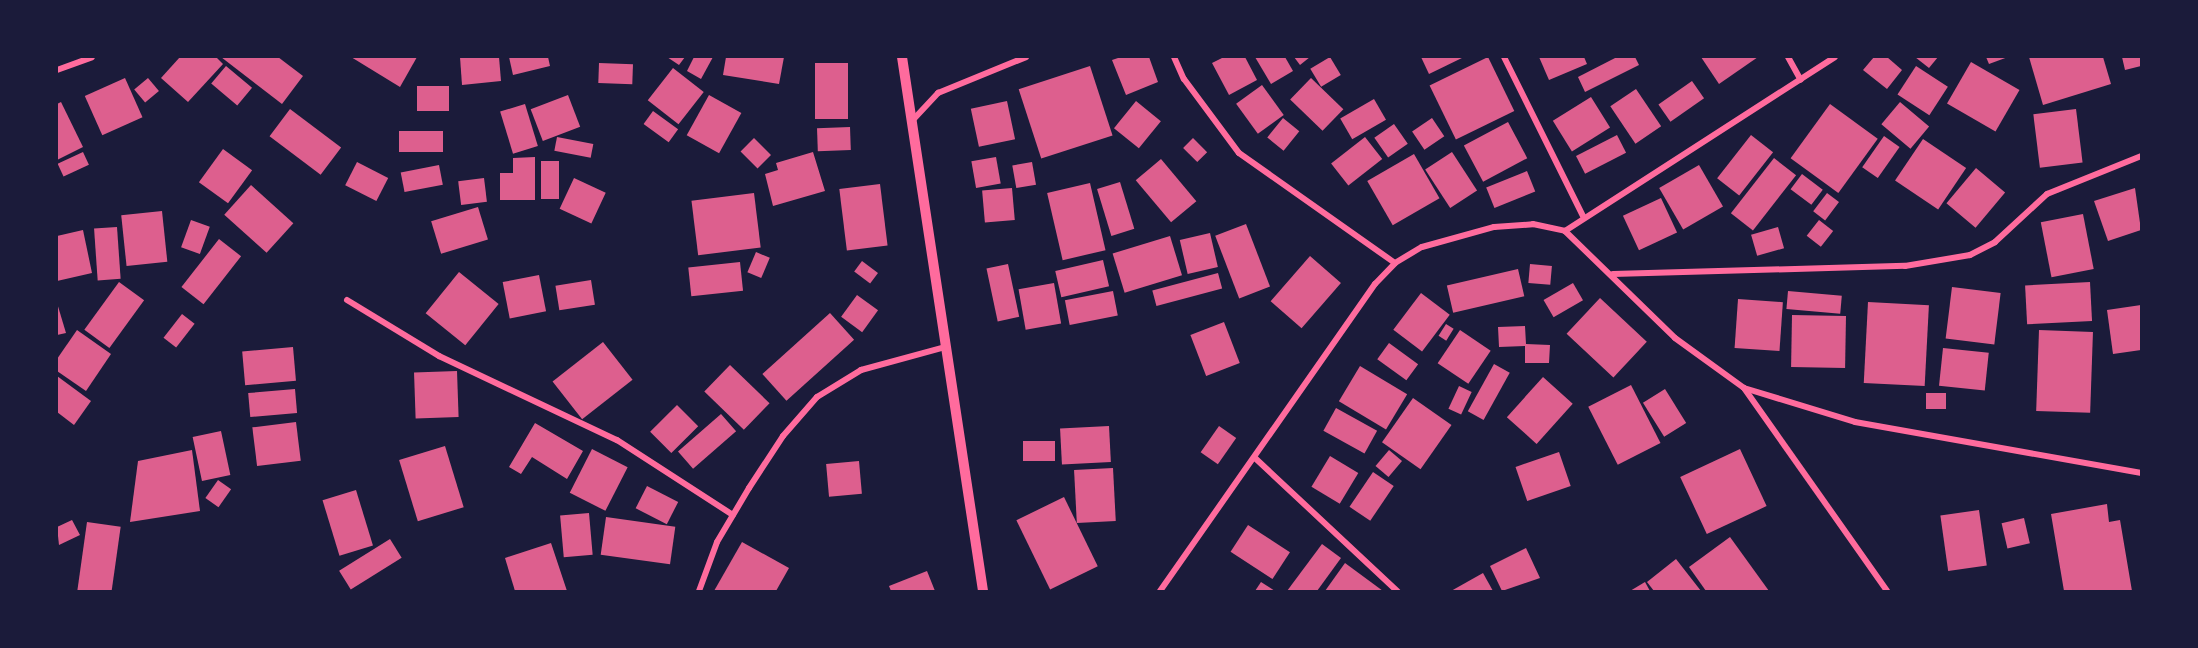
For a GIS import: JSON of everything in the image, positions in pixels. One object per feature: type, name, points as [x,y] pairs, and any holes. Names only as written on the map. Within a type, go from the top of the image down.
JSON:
[{"type":"street","points":[[57,70],[92,57]]},
{"type":"street","points":[[902,57],[942,348],[983,591]]},
{"type":"street","points":[[910,124],[938,93],[1026,57]]},
{"type":"street","points":[[1174,57],[1184,79],[1239,153],[1395,263]]},
{"type":"street","points":[[1504,57],[1583,216]]},
{"type":"street","points":[[1788,57],[1801,80]]},
{"type":"street","points":[[1565,231],[1583,216],[1835,57]]},
{"type":"street","points":[[1613,274],[1905,266],[1970,255],[1995,242],[2047,194],[2141,156]]},
{"type":"street","points":[[1160,591],[1395,263],[1422,247],[1494,227],[1533,224],[1565,231],[1613,274],[1675,338],[1744,388],[1855,422],[2141,473]]},
{"type":"street","points":[[347,300],[480,377],[617,440],[733,515]]},
{"type":"street","points":[[699,591],[733,515],[783,436],[817,398],[861,370],[942,348]]},
{"type":"street","points":[[1744,388],[1887,591]]},
{"type":"street","points":[[1255,458],[1397,591]]},
{"type":"building","points":[[180,57],[216,57],[223,64],[188,102],[161,78]]},
{"type":"building","points":[[221,57],[278,57],[303,76],[282,104]]},
{"type":"building","points":[[351,57],[417,57],[400,87]]},
{"type":"building","points":[[460,57],[499,57],[501,81],[462,85]]},
{"type":"building","points":[[509,57],[548,57],[550,66],[513,75]]},
{"type":"building","points":[[667,57],[685,57],[679,65]]},
{"type":"building","points":[[694,57],[713,57],[701,79],[687,71]]},
{"type":"building","points":[[726,57],[784,57],[779,84],[723,75]]},
{"type":"building","points":[[1121,57],[1149,57],[1158,82],[1126,95],[1112,60]]},
{"type":"building","points":[[1224,57],[1245,57],[1257,80],[1229,95],[1212,63]]},
{"type":"building","points":[[1255,57],[1285,57],[1293,71],[1271,84]]},
{"type":"building","points":[[1294,57],[1310,57],[1300,65]]},
{"type":"building","points":[[1330,57],[1341,75],[1321,87],[1310,69]]},
{"type":"building","points":[[1421,57],[1464,57],[1429,74]]},
{"type":"building","points":[[1488,57],[1514,111],[1456,139],[1430,85]]},
{"type":"building","points":[[1539,57],[1584,57],[1587,64],[1549,80]]},
{"type":"building","points":[[1617,57],[1635,57],[1639,65],[1585,92],[1578,77]]},
{"type":"building","points":[[1701,57],[1758,57],[1719,84]]},
{"type":"building","points":[[1874,57],[1887,57],[1902,70],[1887,89],[1863,70]]},
{"type":"building","points":[[1915,57],[1938,57],[1929,68]]},
{"type":"building","points":[[1986,57],[2008,57],[1989,64]]},
{"type":"building","points":[[2029,57],[2103,57],[2111,84],[2043,105]]},
{"type":"building","points":[[2122,57],[2141,57],[2141,66],[2125,70]]},
{"type":"building","points":[[1971,62],[2019,90],[1995,132],[1947,104]]},
{"type":"building","points":[[599,63],[633,64],[632,84],[598,83]]},
{"type":"building","points":[[815,63],[848,63],[848,119],[815,119]]},
{"type":"building","points":[[226,66],[252,88],[237,105],[211,84]]},
{"type":"building","points":[[1090,66],[1113,135],[1041,159],[1019,89]]},
{"type":"building","points":[[1916,66],[1948,87],[1929,115],[1897,95]]},
{"type":"building","points":[[673,68],[704,92],[678,124],[648,100]]},
{"type":"building","points":[[125,78],[142,117],[102,135],[85,96]]},
{"type":"building","points":[[148,78],[159,91],[145,103],[134,90]]},
{"type":"building","points":[[1311,78],[1343,109],[1323,131],[1290,100]]},
{"type":"building","points":[[1692,81],[1704,98],[1670,122],[1658,105]]},
{"type":"building","points":[[1262,85],[1284,115],[1258,134],[1236,104]]},
{"type":"building","points":[[417,86],[449,86],[449,111],[417,111]]},
{"type":"building","points":[[1636,89],[1661,126],[1635,144],[1610,106]]},
{"type":"building","points":[[568,95],[580,127],[543,141],[531,109]]},
{"type":"building","points":[[709,95],[741,113],[719,153],[687,135]]},
{"type":"building","points":[[1591,97],[1610,128],[1572,151],[1553,121]]},
{"type":"building","points":[[1374,99],[1386,120],[1352,139],[1340,118]]},
{"type":"building","points":[[1007,101],[1015,139],[979,147],[971,109]]},
{"type":"building","points":[[1136,101],[1161,121],[1139,148],[1114,128]]},
{"type":"building","points":[[61,102],[83,147],[57,160],[57,104]]},
{"type":"building","points":[[1900,102],[1929,126],[1910,149],[1881,124]]},
{"type":"building","points":[[525,104],[538,146],[513,154],[500,112]]},
{"type":"building","points":[[1830,104],[1878,139],[1838,193],[1791,158]]},
{"type":"building","points":[[290,109],[341,148],[321,175],[270,136]]},
{"type":"building","points":[[2076,109],[2083,163],[2040,168],[2033,114]]},
{"type":"building","points":[[653,111],[678,129],[669,142],[644,124]]},
{"type":"building","points":[[1283,118],[1299,131],[1284,151],[1267,137]]},
{"type":"building","points":[[1432,118],[1444,136],[1424,150],[1412,131]]},
{"type":"building","points":[[1508,122],[1527,158],[1483,182],[1464,145]]},
{"type":"building","points":[[1394,124],[1408,144],[1388,157],[1374,138]]},
{"type":"building","points":[[850,127],[851,150],[818,151],[817,128]]},
{"type":"building","points":[[399,131],[443,131],[443,152],[399,152]]},
{"type":"building","points":[[1617,135],[1626,153],[1585,174],[1576,156]]},
{"type":"building","points":[[1751,135],[1773,152],[1739,196],[1717,178]]},
{"type":"building","points":[[1884,136],[1900,147],[1878,178],[1862,167]]},
{"type":"building","points":[[557,137],[593,144],[591,158],[554,151]]},
{"type":"building","points":[[1365,137],[1382,159],[1348,186],[1331,163]]},
{"type":"building","points":[[754,138],[771,155],[758,168],[741,151]]},
{"type":"building","points":[[1193,138],[1207,152],[1197,162],[1183,148]]},
{"type":"building","points":[[1923,139],[1966,168],[1938,210],[1895,180]]},
{"type":"building","points":[[223,149],[252,170],[228,203],[199,182]]},
{"type":"building","points":[[83,152],[89,165],[64,177],[58,164]]},
{"type":"building","points":[[813,152],[825,191],[773,206],[765,174],[778,170],[776,163]]},
{"type":"building","points":[[1452,152],[1477,191],[1450,208],[1425,169]]},
{"type":"building","points":[[1414,154],[1440,198],[1393,225],[1367,181]]},
{"type":"building","points":[[535,157],[535,200],[500,200],[500,173],[513,173],[513,158]]},
{"type":"building","points":[[996,157],[1001,184],[976,188],[971,161]]},
{"type":"building","points":[[1774,158],[1796,175],[1753,230],[1731,213]]},
{"type":"building","points":[[1161,159],[1196,201],[1171,222],[1136,180]]},
{"type":"building","points":[[541,161],[559,161],[559,199],[541,199]]},
{"type":"building","points":[[357,162],[388,178],[376,201],[345,185]]},
{"type":"building","points":[[1032,162],[1036,185],[1016,188],[1012,165]]},
{"type":"building","points":[[439,165],[443,185],[405,192],[401,172]]},
{"type":"building","points":[[1699,165],[1723,207],[1683,230],[1659,188]]},
{"type":"building","points":[[1976,168],[2005,192],[1976,228],[1946,203]]},
{"type":"building","points":[[1527,171],[1535,191],[1494,208],[1486,187]]},
{"type":"building","points":[[1802,174],[1823,190],[1811,205],[1791,189]]},
{"type":"building","points":[[484,178],[487,202],[461,205],[458,181]]},
{"type":"building","points":[[574,178],[606,193],[591,224],[560,209]]},
{"type":"building","points":[[1120,182],[1134,229],[1111,236],[1097,189]]},
{"type":"building","points":[[1090,183],[1106,250],[1063,260],[1047,193]]},
{"type":"building","points":[[880,184],[888,246],[847,251],[839,189]]},
{"type":"building","points":[[251,185],[293,223],[267,253],[224,215]]},
{"type":"building","points":[[1012,188],[1015,220],[985,222],[982,191]]},
{"type":"building","points":[[2135,188],[2141,230],[2108,241],[2094,201]]},
{"type":"building","points":[[754,193],[761,248],[698,255],[691,201]]},
{"type":"building","points":[[1827,193],[1839,202],[1825,220],[1813,211]]},
{"type":"building","points":[[1661,198],[1677,232],[1639,250],[1623,216]]},
{"type":"building","points":[[478,207],[488,240],[441,254],[431,221]]},
{"type":"building","points":[[162,211],[167,262],[127,266],[121,215]]},
{"type":"building","points":[[2083,214],[2094,269],[2051,277],[2041,222]]},
{"type":"building","points":[[191,220],[210,227],[200,254],[181,247]]},
{"type":"building","points":[[1819,220],[1833,231],[1821,247],[1807,236]]},
{"type":"building","points":[[1246,224],[1270,287],[1239,298],[1215,236]]},
{"type":"building","points":[[117,227],[121,279],[98,280],[94,229]]},
{"type":"building","points":[[1778,227],[1784,248],[1757,256],[1751,235]]},
{"type":"building","points":[[83,230],[92,273],[57,281],[57,236]]},
{"type":"building","points":[[1210,233],[1218,267],[1188,274],[1180,240]]},
{"type":"building","points":[[1170,236],[1182,275],[1125,293],[1113,254]]},
{"type":"building","points":[[219,239],[241,256],[204,304],[181,287]]},
{"type":"building","points":[[756,252],[770,258],[761,278],[747,272]]},
{"type":"building","points":[[1310,256],[1341,283],[1302,328],[1271,301]]},
{"type":"building","points":[[1103,260],[1109,286],[1061,297],[1055,271]]},
{"type":"building","points":[[862,261],[878,273],[870,283],[854,271]]},
{"type":"building","points":[[740,262],[743,291],[691,296],[688,267]]},
{"type":"building","points":[[1008,264],[1019,317],[998,321],[986,269]]},
{"type":"building","points":[[1530,264],[1552,266],[1550,285],[1528,283]]},
{"type":"building","points":[[1518,269],[1524,296],[1453,313],[1447,285]]},
{"type":"building","points":[[459,272],[499,304],[465,345],[426,313]]},
{"type":"building","points":[[1218,273],[1222,288],[1156,306],[1152,291]]},
{"type":"building","points":[[539,275],[546,311],[510,318],[503,282]]},
{"type":"building","points":[[591,280],[595,305],[559,310],[555,286]]},
{"type":"building","points":[[119,282],[144,300],[109,348],[84,330]]},
{"type":"building","points":[[2090,282],[2092,321],[2027,324],[2025,285]]},
{"type":"building","points":[[1054,283],[1061,323],[1026,330],[1019,289]]},
{"type":"building","points":[[1573,283],[1583,300],[1554,317],[1544,300]]},
{"type":"building","points":[[1952,287],[2001,293],[1994,345],[1946,339]]},
{"type":"building","points":[[1113,291],[1118,316],[1070,325],[1065,300]]},
{"type":"building","points":[[1788,291],[1842,296],[1840,314],[1786,309]]},
{"type":"building","points":[[1421,293],[1450,315],[1422,351],[1393,330]]},
{"type":"building","points":[[857,295],[878,310],[862,332],[841,317]]},
{"type":"building","points":[[1600,298],[1647,342],[1613,377],[1567,334]]},
{"type":"building","points":[[1738,299],[1783,302],[1779,351],[1735,348]]},
{"type":"building","points":[[1868,302],[1929,305],[1925,386],[1864,383]]},
{"type":"building","points":[[57,303],[66,333],[57,335]]},
{"type":"building","points":[[2141,305],[2141,350],[2113,354],[2107,310]]},
{"type":"building","points":[[830,313],[854,340],[786,401],[762,374]]},
{"type":"building","points":[[182,314],[195,324],[176,347],[164,338]]},
{"type":"building","points":[[1792,315],[1846,316],[1845,368],[1791,367]]},
{"type":"building","points":[[1224,322],[1240,363],[1206,376],[1190,335]]},
{"type":"building","points":[[1446,324],[1454,329],[1446,341],[1439,336]]},
{"type":"building","points":[[1525,326],[1526,344],[1550,345],[1549,363],[1525,363],[1525,346],[1499,347],[1498,327]]},
{"type":"building","points":[[77,330],[111,354],[86,391],[57,371],[57,359]]},
{"type":"building","points":[[1460,330],[1491,351],[1468,384],[1438,363]]},
{"type":"building","points":[[2039,330],[2093,332],[2090,413],[2036,411]]},
{"type":"building","points":[[603,342],[633,380],[582,419],[553,381]]},
{"type":"building","points":[[1389,343],[1418,364],[1406,380],[1377,359]]},
{"type":"building","points":[[293,347],[296,381],[245,385],[242,351]]},
{"type":"building","points":[[1943,348],[1989,353],[1985,391],[1939,386]]},
{"type":"building","points":[[1494,364],[1510,373],[1484,420],[1468,411]]},
{"type":"building","points":[[730,365],[770,403],[744,430],[704,392]]},
{"type":"building","points":[[1360,366],[1407,394],[1386,429],[1339,401]]},
{"type":"building","points":[[457,371],[459,417],[416,418],[414,373]]},
{"type":"building","points":[[57,376],[91,401],[74,425],[57,412]]},
{"type":"building","points":[[1543,377],[1573,404],[1537,444],[1507,417]]},
{"type":"building","points":[[1631,385],[1661,443],[1618,465],[1588,407]]},
{"type":"building","points":[[1459,386],[1472,392],[1461,415],[1448,409]]},
{"type":"building","points":[[295,389],[297,413],[250,417],[248,393]]},
{"type":"building","points":[[1665,389],[1686,423],[1664,437],[1643,403]]},
{"type":"building","points":[[1926,393],[1946,393],[1946,409],[1926,409]]},
{"type":"building","points":[[1413,398],[1452,425],[1421,469],[1382,442]]},
{"type":"building","points":[[677,405],[698,426],[671,453],[650,432]]},
{"type":"building","points":[[1336,408],[1377,431],[1365,454],[1323,431]]},
{"type":"building","points":[[721,414],[736,431],[693,469],[678,451]]},
{"type":"building","points":[[296,422],[301,461],[257,466],[252,427]]},
{"type":"building","points":[[535,423],[583,451],[567,479],[532,457],[521,474],[509,467]]},
{"type":"building","points":[[1109,426],[1111,462],[1062,465],[1060,429]]},
{"type":"building","points":[[1219,426],[1236,438],[1218,464],[1201,452]]},
{"type":"building","points":[[221,431],[230,475],[202,481],[193,437]]},
{"type":"building","points":[[1023,441],[1055,441],[1055,461],[1023,461]]},
{"type":"building","points":[[445,446],[464,507],[418,521],[399,460]]},
{"type":"building","points":[[592,449],[628,467],[605,511],[570,493]]},
{"type":"building","points":[[1740,449],[1767,506],[1707,534],[1680,477]]},
{"type":"building","points":[[192,450],[200,511],[130,522],[138,461]]},
{"type":"building","points":[[1389,450],[1402,461],[1389,477],[1376,466]]},
{"type":"building","points":[[1559,452],[1571,486],[1527,501],[1516,467]]},
{"type":"building","points":[[1330,456],[1358,473],[1340,504],[1311,487]]},
{"type":"building","points":[[859,461],[862,494],[829,497],[826,464]]},
{"type":"building","points":[[1113,468],[1116,521],[1077,523],[1074,470]]},
{"type":"building","points":[[1373,472],[1394,486],[1370,521],[1350,507]]},
{"type":"building","points":[[218,480],[231,489],[218,507],[205,498]]},
{"type":"building","points":[[647,486],[678,502],[667,524],[636,508]]},
{"type":"building","points":[[356,490],[373,545],[339,556],[323,500]]},
{"type":"building","points":[[1064,497],[1098,566],[1050,589],[1016,520]]},
{"type":"building","points":[[2107,504],[2109,522],[2120,520],[2132,591],[2064,591],[2051,514]]},
{"type":"building","points":[[1979,510],[1987,565],[1948,571],[1940,515]]},
{"type":"building","points":[[589,513],[593,555],[564,557],[560,516]]},
{"type":"building","points":[[606,517],[675,527],[670,564],[601,555]]},
{"type":"building","points":[[2024,518],[2030,543],[2007,549],[2002,523]]},
{"type":"building","points":[[72,520],[80,535],[59,545],[57,527]]},
{"type":"building","points":[[87,522],[121,527],[112,591],[77,591]]},
{"type":"building","points":[[1248,525],[1290,552],[1273,579],[1231,552]]},
{"type":"building","points":[[1730,537],[1769,591],[1706,591],[1689,567]]},
{"type":"building","points":[[390,539],[402,558],[351,589],[339,571]]},
{"type":"building","points":[[742,542],[789,568],[776,591],[714,591]]},
{"type":"building","points":[[551,543],[567,591],[515,591],[505,558]]},
{"type":"building","points":[[1322,544],[1341,558],[1317,591],[1287,591]]},
{"type":"building","points":[[1526,548],[1540,578],[1502,591],[1490,566]]},
{"type":"building","points":[[1676,559],[1701,591],[1654,591],[1647,582]]},
{"type":"building","points":[[1345,563],[1383,591],[1325,591]]},
{"type":"building","points":[[927,571],[935,591],[891,591],[889,586]]},
{"type":"building","points":[[1483,573],[1493,591],[1451,591]]},
{"type":"building","points":[[1261,582],[1275,591],[1255,591]]},
{"type":"building","points":[[1645,582],[1650,591],[1630,591]]}]
